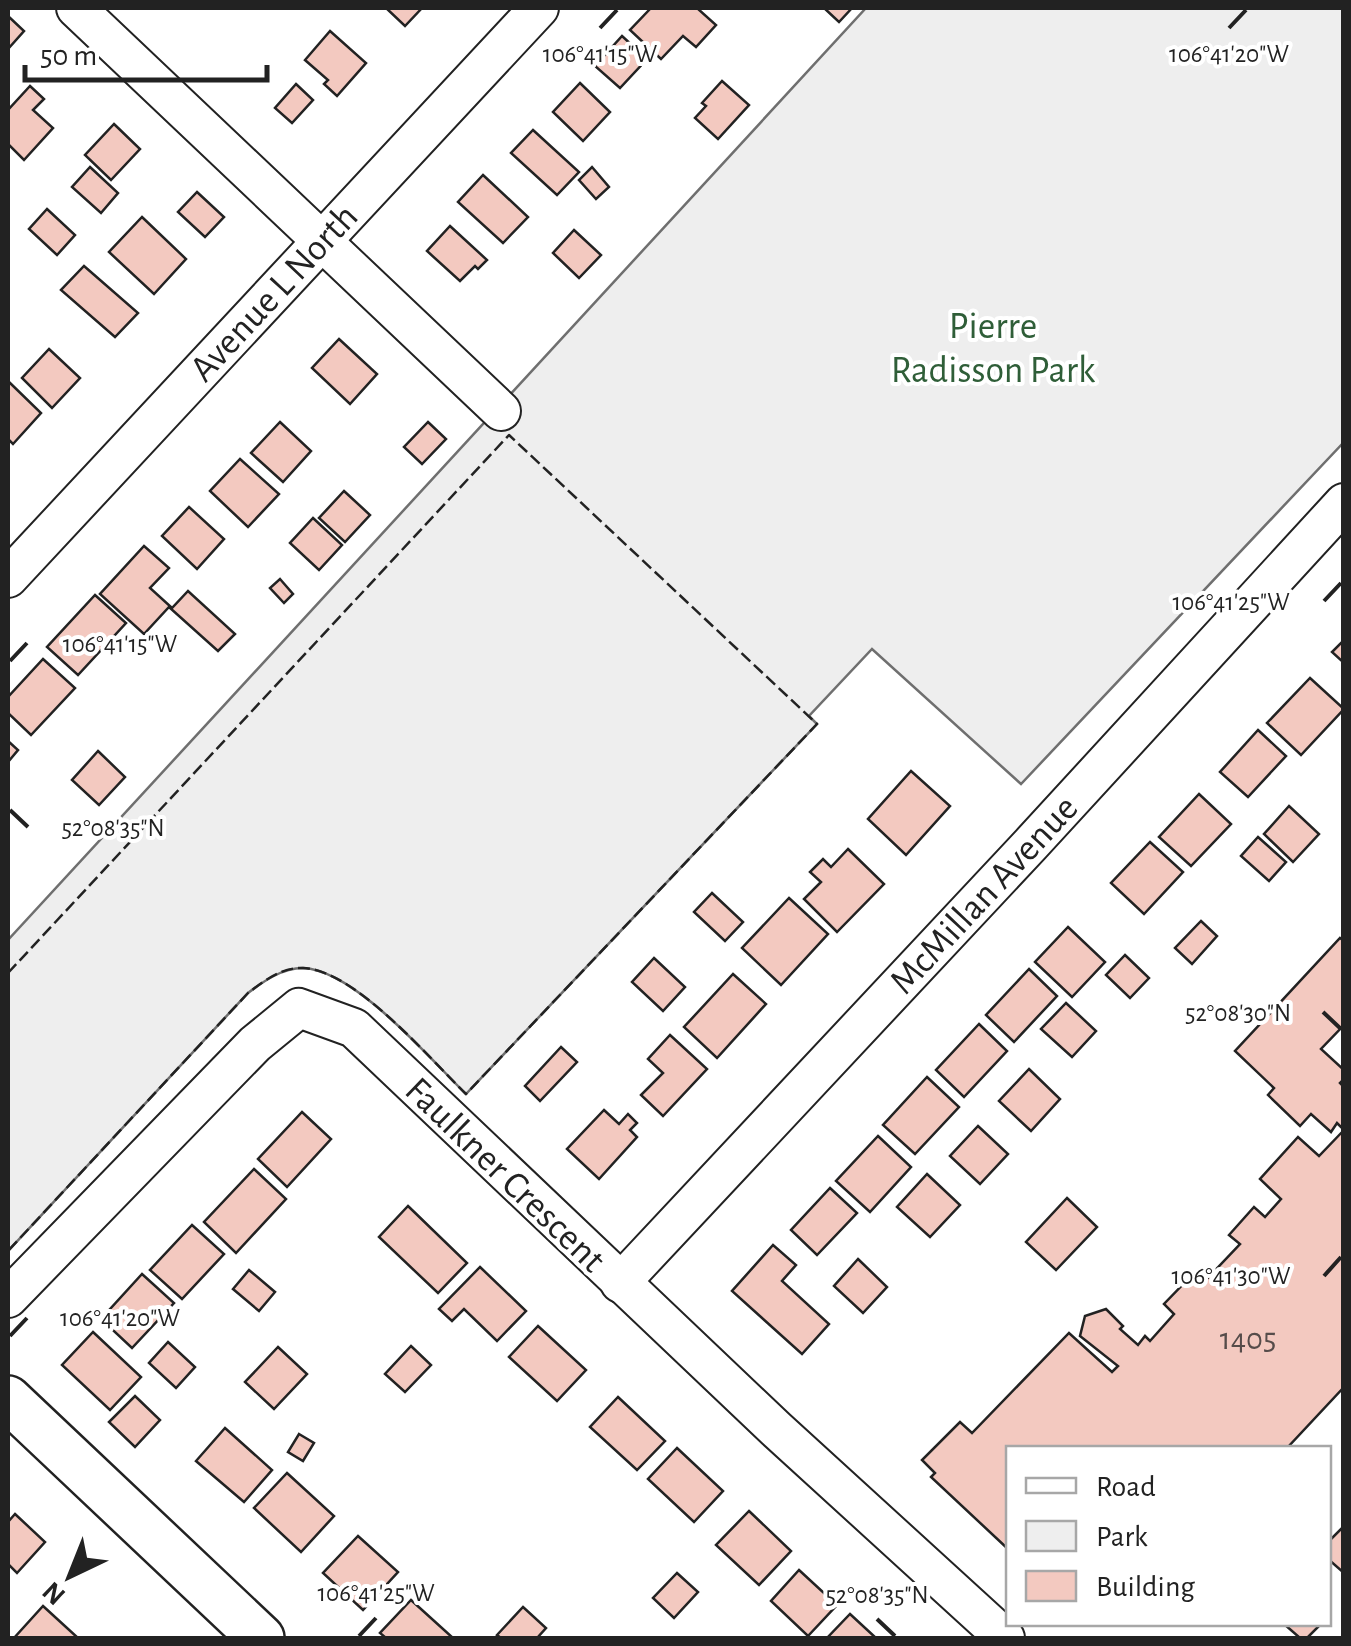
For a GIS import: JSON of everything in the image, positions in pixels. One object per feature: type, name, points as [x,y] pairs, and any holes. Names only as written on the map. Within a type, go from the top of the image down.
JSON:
[{"type":"main road","points":[[8,1399],[261,1638]]},
{"type":"street","points":[[76,8],[501,410]]},
{"type":"street","name":"Avenue L North","points":[[8,578],[539,8]]},
{"type":"street","name":"McMillan Avenue","points":[[620,1282],[1344,503]]},
{"type":"street","name":"Faulkner Crescent","points":[[8,1298],[255,1044],[299,1008],[354,1028],[620,1282],[1005,1638]]},
{"type":"green space","name":"Pierre Radisson Park","points":[[866,8],[1343,8],[1343,443],[1021,784],[872,649],[809,716],[817,724],[466,1094],[368,999],[323,973],[303,968],[288,970],[248,993],[8,1251],[8,940]]},
{"type":"building","points":[[386,8],[422,8],[405,26]]},
{"type":"building","points":[[651,8],[697,8],[716,25],[696,47],[683,36],[661,59],[630,30]]},
{"type":"building","points":[[824,8],[852,8],[839,22]]},
{"type":"building","points":[[8,16],[24,31],[8,49]]},
{"type":"building","points":[[330,31],[366,63],[337,96],[324,84],[328,80],[305,60]]},
{"type":"building","points":[[622,36],[647,59],[620,88],[595,66]]},
{"type":"building","points":[[722,81],[749,105],[718,139],[695,118],[706,106],[702,103]]},
{"type":"building","points":[[580,83],[610,112],[583,141],[553,112]]},
{"type":"building","points":[[296,84],[313,100],[292,123],[275,108]]},
{"type":"building","points":[[30,86],[44,99],[33,110],[53,128],[24,160],[8,144],[8,110]]},
{"type":"building","points":[[114,124],[140,149],[111,180],[85,155]]},
{"type":"building","points":[[533,130],[579,172],[557,195],[511,153]]},
{"type":"building","points":[[90,167],[118,193],[101,213],[72,187]]},
{"type":"building","points":[[592,167],[609,187],[596,199],[579,180]]},
{"type":"building","points":[[483,175],[528,217],[503,243],[458,202]]},
{"type":"building","points":[[197,192],[224,217],[205,237],[178,212]]},
{"type":"building","points":[[47,209],[75,235],[57,255],[29,229]]},
{"type":"building","points":[[142,217],[186,259],[154,294],[109,252]]},
{"type":"building","points":[[450,226],[487,260],[460,281],[427,251]]},
{"type":"building","points":[[574,230],[601,255],[579,278],[553,253]]},
{"type":"building","points":[[84,266],[138,313],[115,337],[61,290]]},
{"type":"building","points":[[339,339],[377,374],[350,404],[312,368]]},
{"type":"building","points":[[49,349],[80,378],[52,408],[22,378]]},
{"type":"building","points":[[8,381],[41,413],[13,444],[8,439]]},
{"type":"building","points":[[280,422],[311,451],[283,482],[251,453]]},
{"type":"building","points":[[428,422],[446,439],[422,464],[404,447]]},
{"type":"building","points":[[240,459],[279,494],[248,527],[210,491]]},
{"type":"building","points":[[344,491],[370,515],[345,542],[319,518]]},
{"type":"building","points":[[189,507],[224,539],[197,569],[162,536]]},
{"type":"building","points":[[313,518],[342,545],[319,570],[290,543]]},
{"type":"building","points":[[144,546],[169,568],[150,588],[172,608],[188,591],[235,634],[218,651],[169,607],[144,634],[100,594]]},
{"type":"building","points":[[280,579],[293,594],[284,603],[270,588]]},
{"type":"building","points":[[95,595],[126,623],[78,675],[47,647]]},
{"type":"building","points":[[1344,640],[1344,663],[1332,652]]},
{"type":"building","points":[[43,659],[75,688],[31,735],[8,713],[8,697]]},
{"type":"building","points":[[1310,678],[1344,709],[1301,755],[1267,723]]},
{"type":"building","points":[[1258,730],[1286,756],[1248,797],[1220,772]]},
{"type":"building","points":[[8,741],[18,750],[8,762]]},
{"type":"building","points":[[98,751],[125,777],[99,805],[72,780]]},
{"type":"building","points":[[911,771],[950,806],[906,855],[868,819]]},
{"type":"building","points":[[1199,794],[1231,824],[1191,866],[1159,837]]},
{"type":"building","points":[[1289,806],[1319,834],[1293,862],[1264,834]]},
{"type":"building","points":[[1258,837],[1286,862],[1269,881],[1241,856]]},
{"type":"building","points":[[1150,842],[1183,872],[1144,914],[1111,883]]},
{"type":"building","points":[[848,849],[884,884],[837,932],[804,899],[821,882],[810,872],[823,859],[831,867]]},
{"type":"building","points":[[712,893],[743,922],[725,941],[694,912]]},
{"type":"building","points":[[789,898],[828,934],[781,985],[742,948]]},
{"type":"building","points":[[1201,921],[1217,936],[1192,964],[1175,948]]},
{"type":"building","points":[[1068,927],[1105,962],[1072,997],[1035,962]]},
{"type":"building","points":[[1340,938],[1344,941],[1344,1025],[1321,1049],[1344,1070],[1340,1083],[1344,1087],[1344,1130],[1337,1123],[1331,1132],[1311,1114],[1300,1126],[1268,1095],[1274,1088],[1235,1051]]},
{"type":"building","points":[[1125,955],[1149,978],[1130,998],[1106,975]]},
{"type":"building","points":[[654,958],[685,987],[663,1011],[632,982]]},
{"type":"building","points":[[1029,969],[1057,996],[1014,1042],[986,1015]]},
{"type":"building","points":[[733,974],[766,1004],[717,1058],[684,1027]]},
{"type":"building","points":[[1066,1003],[1096,1031],[1072,1057],[1041,1029]]},
{"type":"building","points":[[979,1024],[1007,1051],[964,1097],[936,1070]]},
{"type":"building","points":[[670,1035],[707,1069],[663,1116],[641,1095],[663,1073],[648,1059]]},
{"type":"building","points":[[561,1047],[577,1062],[540,1101],[525,1086]]},
{"type":"building","points":[[1029,1069],[1060,1099],[1031,1131],[999,1101]]},
{"type":"building","points":[[927,1077],[959,1107],[915,1154],[883,1125]]},
{"type":"building","points":[[604,1110],[619,1124],[628,1114],[637,1123],[630,1130],[637,1137],[599,1179],[567,1149]]},
{"type":"building","points":[[302,1112],[331,1139],[287,1187],[258,1159]]},
{"type":"building","points":[[978,1126],[1008,1154],[980,1184],[950,1156]]},
{"type":"building","points":[[1344,1130],[1344,1387],[1289,1446],[1006,1446],[1006,1547],[931,1477],[935,1473],[922,1460],[960,1422],[972,1433],[1069,1333],[1112,1372],[1118,1366],[1080,1336],[1085,1316],[1106,1309],[1138,1345],[1145,1336],[1150,1341],[1174,1314],[1164,1304],[1195,1272],[1205,1281],[1240,1244],[1229,1235],[1254,1207],[1265,1217],[1281,1199],[1260,1179],[1298,1137],[1319,1156]]},
{"type":"building","points":[[878,1136],[911,1167],[870,1212],[836,1181]]},
{"type":"building","points":[[254,1169],[286,1199],[236,1253],[204,1222]]},
{"type":"building","points":[[927,1174],[960,1205],[930,1237],[897,1207]]},
{"type":"building","points":[[830,1188],[857,1213],[817,1255],[791,1230]]},
{"type":"building","points":[[1067,1198],[1097,1227],[1056,1270],[1026,1242]]},
{"type":"building","points":[[408,1206],[467,1263],[438,1293],[379,1237]]},
{"type":"building","points":[[192,1225],[224,1254],[182,1299],[150,1270]]},
{"type":"building","points":[[773,1245],[796,1265],[782,1281],[829,1324],[802,1354],[732,1291]]},
{"type":"building","points":[[858,1259],[887,1287],[863,1313],[834,1286]]},
{"type":"building","points":[[480,1267],[526,1311],[497,1341],[464,1309],[452,1321],[439,1309]]},
{"type":"building","points":[[249,1270],[275,1292],[259,1311],[233,1289]]},
{"type":"building","points":[[142,1274],[174,1303],[132,1348],[101,1319]]},
{"type":"building","points":[[538,1326],[586,1370],[557,1401],[509,1357]]},
{"type":"building","points":[[93,1332],[141,1377],[110,1410],[62,1365]]},
{"type":"building","points":[[168,1342],[195,1367],[176,1388],[149,1363]]},
{"type":"building","points":[[411,1346],[431,1365],[405,1392],[385,1374]]},
{"type":"building","points":[[278,1347],[307,1374],[274,1409],[245,1382]]},
{"type":"building","points":[[135,1396],[160,1420],[135,1447],[109,1422]]},
{"type":"building","points":[[618,1397],[665,1441],[637,1470],[590,1427]]},
{"type":"building","points":[[225,1428],[272,1470],[244,1502],[196,1461]]},
{"type":"building","points":[[299,1434],[314,1443],[303,1461],[288,1452]]},
{"type":"building","points":[[677,1448],[723,1491],[694,1522],[648,1479]]},
{"type":"building","points":[[287,1473],[334,1516],[301,1552],[254,1508]]},
{"type":"building","points":[[749,1511],[791,1551],[759,1585],[716,1545]]},
{"type":"building","points":[[15,1514],[45,1542],[17,1573],[8,1564],[8,1522]]},
{"type":"building","points":[[1344,1526],[1344,1573],[1331,1562],[1331,1539]]},
{"type":"building","points":[[358,1536],[398,1572],[363,1610],[323,1573]]},
{"type":"building","points":[[799,1570],[837,1605],[808,1636],[771,1601]]},
{"type":"building","points":[[677,1573],[698,1592],[674,1618],[653,1598]]},
{"type":"building","points":[[411,1600],[453,1638],[386,1638],[380,1633]]},
{"type":"building","points":[[43,1606],[78,1638],[14,1638]]},
{"type":"building","points":[[523,1607],[546,1628],[537,1638],[497,1635]]},
{"type":"building","points":[[850,1614],[876,1638],[827,1638]]},
{"type":"building","points":[[1286,1626],[1319,1626],[1307,1638],[1300,1638]]},
{"type":"fence","points":[[8,973],[509,435],[817,724],[466,1094],[368,999],[323,973],[303,968],[288,970],[248,993],[8,1251]]}]
